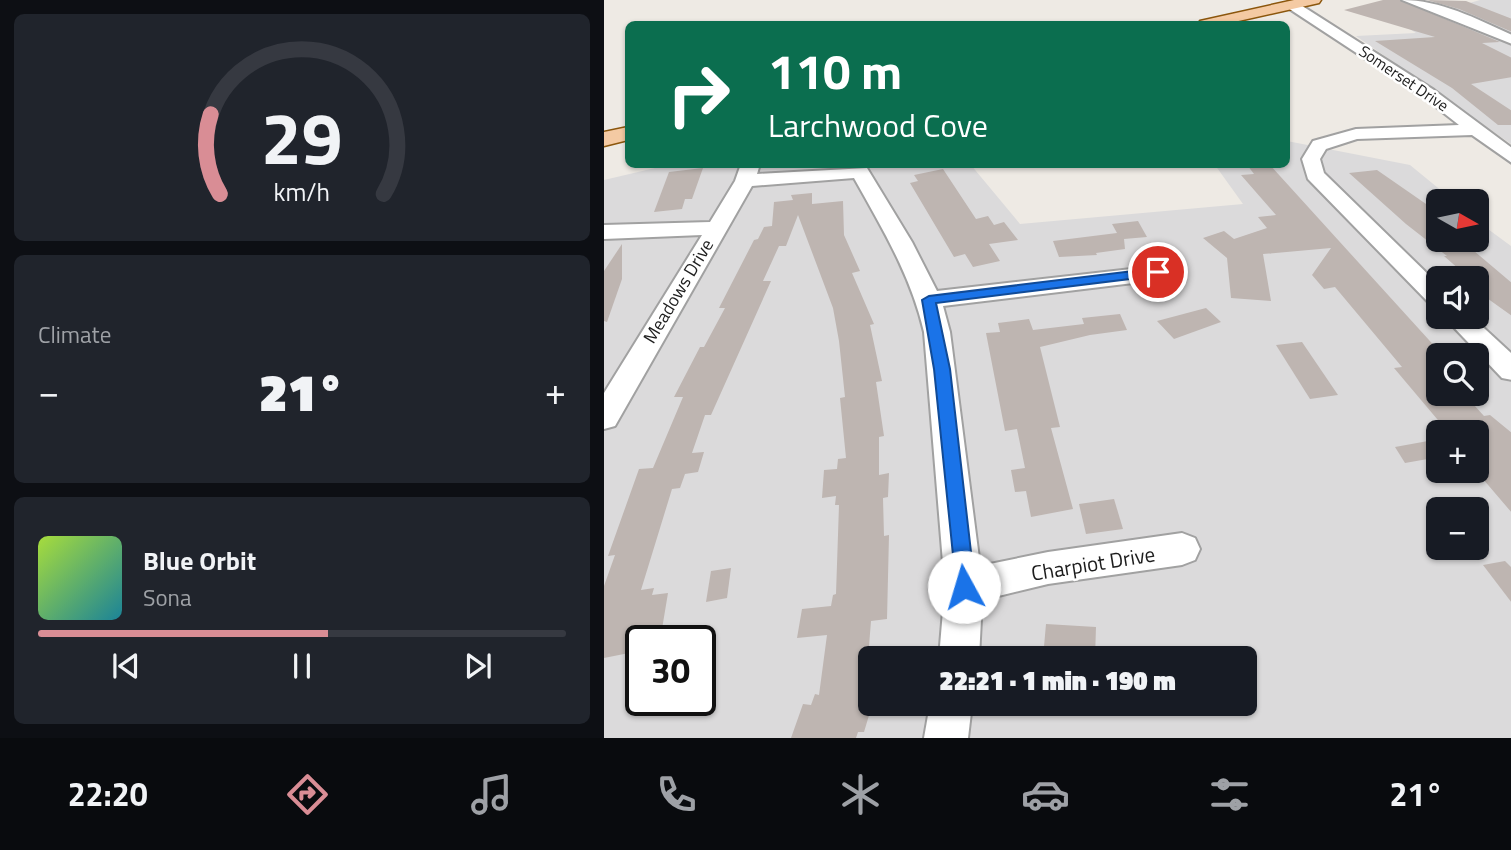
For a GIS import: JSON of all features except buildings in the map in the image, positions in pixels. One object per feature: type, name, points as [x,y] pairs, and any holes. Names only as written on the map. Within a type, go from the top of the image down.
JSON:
[{"type":"main road","points":[[1220,21],[1314,0]]},
{"type":"main road","points":[[604,139],[625,135]]},
{"type":"street","points":[[1408,0],[1456,15],[1511,40]]},
{"type":"street","name":"Somerset Drive","points":[[1292,5],[1428,93],[1511,158]]},
{"type":"street","points":[[1426,286],[1315,175],[1311,159],[1319,145],[1348,135],[1476,130]]},
{"type":"street","points":[[748,173],[860,172],[901,242],[929,300],[942,369],[964,587],[960,646]]},
{"type":"street","name":"Meadows Drive","points":[[604,418],[748,173]]},
{"type":"street","points":[[604,232],[716,228]]},
{"type":"street","points":[[929,300],[1158,272]]},
{"type":"street","points":[[1469,329],[1511,371]]},
{"type":"street","name":"Charpiot Drive","points":[[964,587],[1048,568],[1182,549]]},
{"type":"street","points":[[946,738],[949,716]]},
{"type":"shaded area","points":[[1480,0],[1511,0],[1511,144],[1356,36],[1416,33],[1400,23]]},
{"type":"shaded area","points":[[1290,142],[1410,165],[1439,189],[1426,189],[1426,252],[1490,252],[1490,231],[1511,246],[1511,738],[604,738],[604,180],[655,168],[973,168],[1020,224],[1243,204],[1217,168],[1290,168]]},
{"type":"route","points":[[964,587],[942,369],[929,300],[1158,272]]}]
